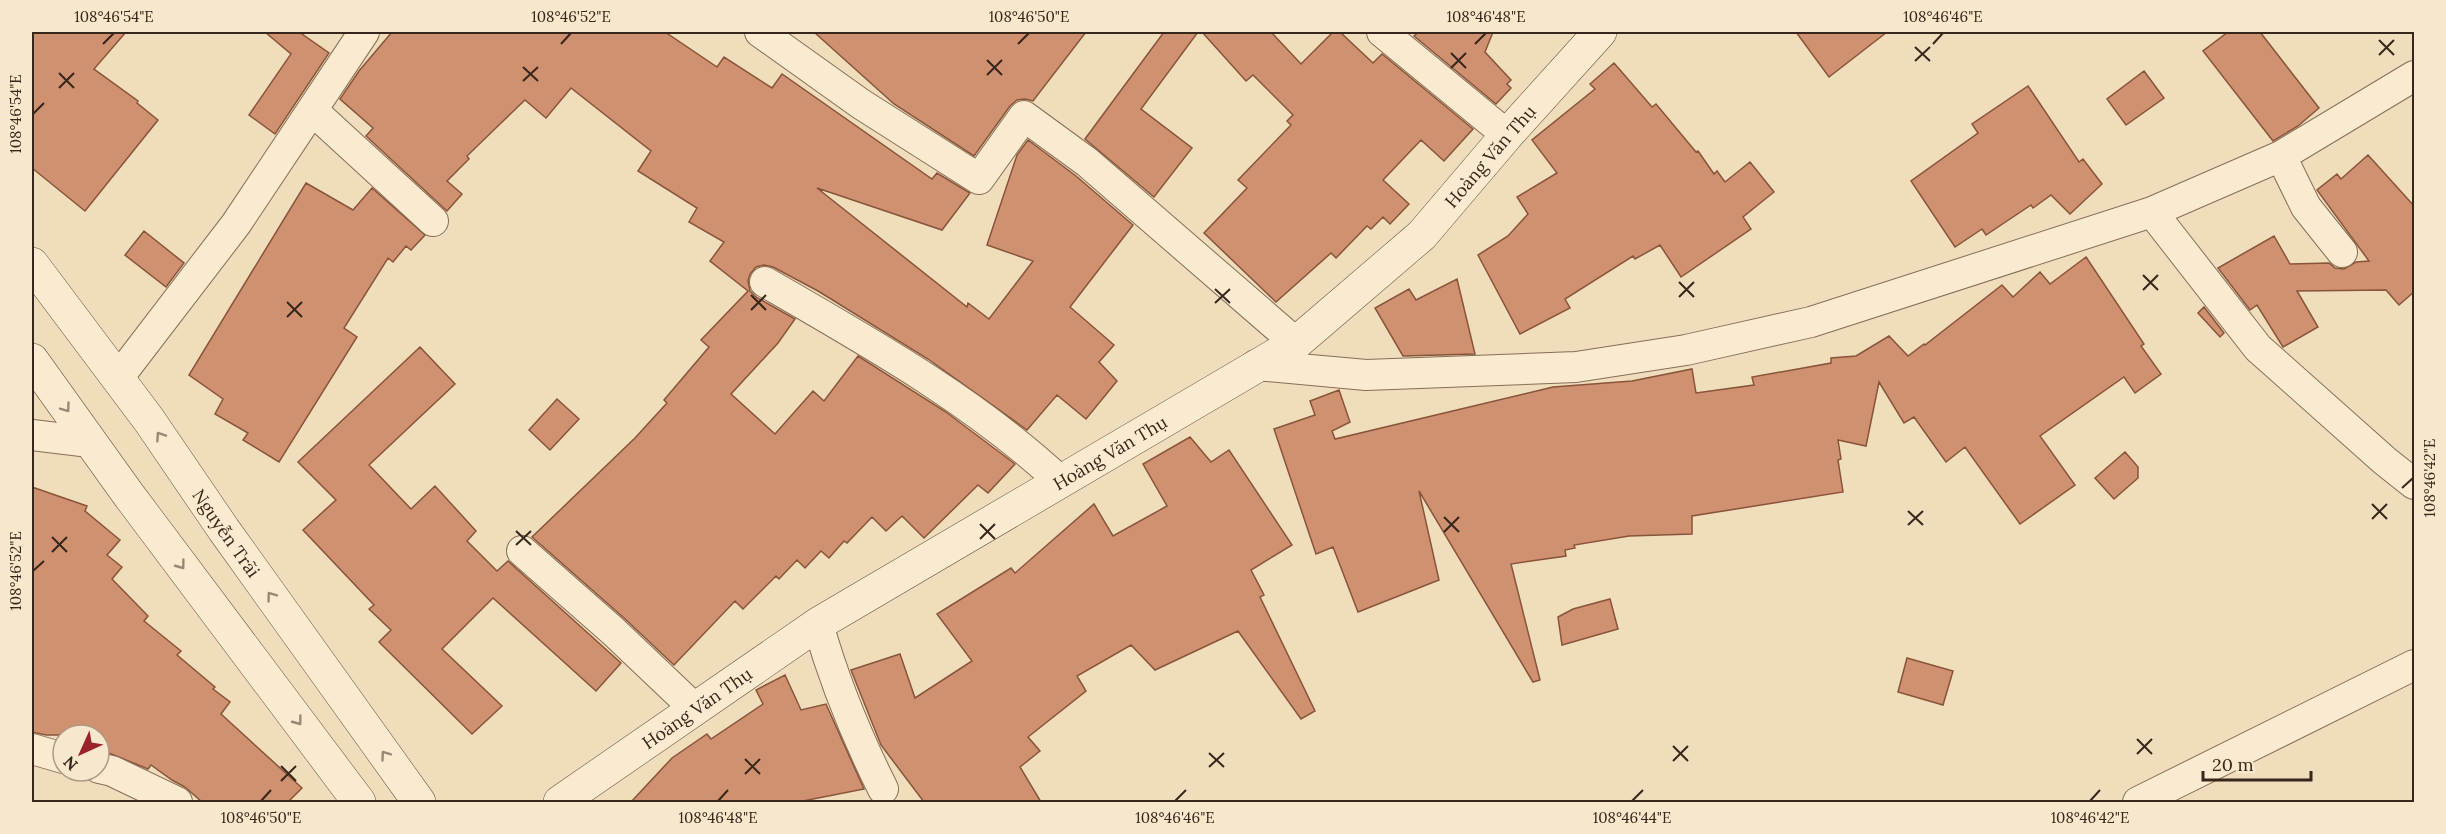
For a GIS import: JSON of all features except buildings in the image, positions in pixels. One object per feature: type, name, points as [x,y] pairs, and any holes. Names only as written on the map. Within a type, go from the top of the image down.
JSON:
[{"type":"main road","name":"Hoàng Văn Thụ","points":[[560,802],[818,624],[1296,343],[1422,235],[1507,135],[1600,32]]},
{"type":"main road","name":"Nguyễn Trãi","points":[[32,264],[118,378],[419,802]]},
{"type":"main road","points":[[32,360],[90,442],[359,802]]},
{"type":"street","points":[[760,32],[861,104],[979,179],[1024,116],[1087,162],[1296,343]]},
{"type":"street","points":[[1382,32],[1507,135]]},
{"type":"street","points":[[118,378],[236,224],[312,110],[354,35]]},
{"type":"street","points":[[1256,365],[1366,375],[1576,367],[1686,350],[1811,322],[2152,212],[2282,156],[2415,76]]},
{"type":"street","points":[[312,110],[434,221]]},
{"type":"street","points":[[2282,156],[2306,207],[2342,252]]},
{"type":"street","points":[[2152,212],[2258,348],[2385,461],[2415,484]]},
{"type":"street","points":[[765,282],[873,345],[972,410],[1021,446],[1060,481]]},
{"type":"street","points":[[32,435],[90,442]]},
{"type":"street","points":[[522,551],[694,708]]},
{"type":"street","points":[[818,624],[855,734],[883,789]]},
{"type":"street","points":[[2138,802],[2415,666]]},
{"type":"street","points":[[32,749],[51,755]]},
{"type":"street","points":[[111,771],[177,802]]}]
